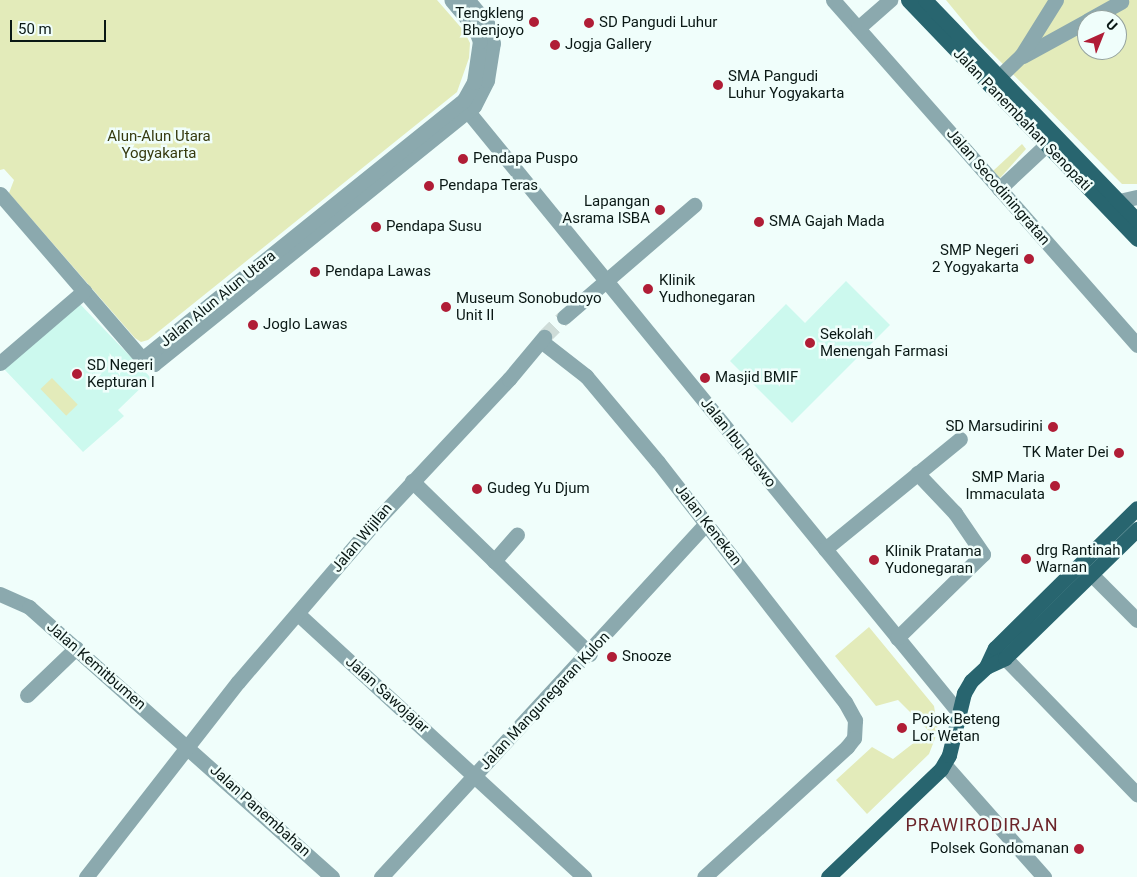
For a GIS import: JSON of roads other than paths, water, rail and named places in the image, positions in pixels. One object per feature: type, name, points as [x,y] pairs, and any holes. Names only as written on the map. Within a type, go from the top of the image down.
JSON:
[{"type":"main road","name":"Jalan Panembahan Senopati","points":[[908,0],[1137,240]]},
{"type":"main road","name":"Jalan Panembahan Senopati","points":[[925,0],[1137,220]]},
{"type":"main road","points":[[828,877],[944,764],[968,687],[986,667],[994,648],[1137,508]]},
{"type":"main road","points":[[986,667],[1005,658],[1137,529]]},
{"type":"street","name":"Jalan Alun Alun Utara","points":[[451,0],[474,27],[481,46],[474,82],[465,107]]},
{"type":"street","name":"Jalan Alun Alun Utara","points":[[84,291],[142,359],[335,212],[465,107],[487,80],[493,43],[490,27],[468,0]]},
{"type":"street","name":"Jalan Secodiningratan","points":[[833,0],[1137,345]]},
{"type":"street","points":[[858,28],[890,0]]},
{"type":"street","points":[[1000,78],[1021,56],[1056,0]]},
{"type":"street","points":[[1106,10],[1121,2]]},
{"type":"street","points":[[1021,56],[1077,26]]},
{"type":"street","name":"Jalan Ibu Ruswo","points":[[465,107],[960,713]]},
{"type":"street","points":[[999,189],[1046,145]]},
{"type":"street","points":[[0,194],[84,291],[0,363]]},
{"type":"street","points":[[1119,201],[1137,198]]},
{"type":"street","points":[[564,317],[694,205]]},
{"type":"street","name":"Jalan Wijilan","points":[[86,877],[188,745],[298,614],[412,481],[509,379],[543,339]]},
{"type":"street","name":"Jalan Kenekan","points":[[543,339],[586,376],[707,522],[845,702],[857,726],[854,738],[847,747],[704,877]]},
{"type":"street","points":[[825,549],[960,439]]},
{"type":"street","points":[[897,638],[984,554],[955,513],[916,473]]},
{"type":"street","points":[[412,481],[590,654]]},
{"type":"street","name":"Jalan Mangunegaran Kulon","points":[[382,877],[590,654],[707,522]]},
{"type":"street","points":[[494,560],[517,535]]},
{"type":"street","points":[[1091,574],[1137,620]]},
{"type":"street","name":"Jalan Kemitbumen","points":[[0,594],[29,607],[188,745]]},
{"type":"street","name":"Jalan Sawojajar","points":[[298,614],[584,877]]},
{"type":"street","points":[[27,695],[76,648]]},
{"type":"street","points":[[1005,658],[1137,794]]},
{"type":"street","name":"Jalan Panembahan","points":[[188,745],[332,877]]},
{"type":"street","points":[[944,764],[1044,877]]},
{"type":"tunnel","points":[[544,337],[564,317]]},
{"type":"place","name":"Tengkleng Bhenjoyo","points":[[534,22]]},
{"type":"place","name":"SD Pangudi Luhur","points":[[589,23]]},
{"type":"place","name":"Jogja Gallery","points":[[555,45]]},
{"type":"place","name":"SMA Pangudi Luhur Yogyakarta","points":[[718,85]]},
{"type":"place","name":"Pendapa Puspo","points":[[463,159]]},
{"type":"place","name":"Pendapa Teras","points":[[429,186]]},
{"type":"place","name":"Lapangan Asrama ISBA","points":[[660,210]]},
{"type":"place","name":"SMA Gajah Mada","points":[[759,222]]},
{"type":"place","name":"Pendapa Susu","points":[[376,227]]},
{"type":"place","name":"SMP Negeri 2 Yogyakarta","points":[[1029,259]]},
{"type":"place","name":"Pendapa Lawas","points":[[315,272]]},
{"type":"place","name":"Klinik Yudhonegaran","points":[[648,289]]},
{"type":"place","name":"Museum Sonobudoyo Unit II","points":[[446,307]]},
{"type":"place","name":"Joglo Lawas","points":[[253,325]]},
{"type":"place","name":"Sekolah Menengah Farmasi","points":[[810,343]]},
{"type":"place","name":"SD Negeri Kepturan I","points":[[77,374]]},
{"type":"place","name":"Masjid BMIF","points":[[705,378]]},
{"type":"place","name":"SD Marsudirini","points":[[1053,427]]},
{"type":"place","name":"TK Mater Dei","points":[[1119,453]]},
{"type":"place","name":"SMP Maria Immaculata","points":[[1055,486]]},
{"type":"place","name":"Gudeg Yu Djum","points":[[477,489]]},
{"type":"place","name":"drg Rantinah Warnan","points":[[1026,559]]},
{"type":"place","name":"Klinik Pratama Yudonegaran","points":[[874,560]]},
{"type":"place","name":"Snooze","points":[[612,657]]},
{"type":"place","name":"Pojok Beteng Lor Wetan","points":[[902,728]]},
{"type":"place","name":"Polsek Gondomanan","points":[[1079,849]]},
{"type":"district","name":"PRAWIRODIRJAN","points":[[982,825]]},
{"type":"park label","name":"Alun-Alun Utara Yogyakarta","points":[[159,144]]}]
